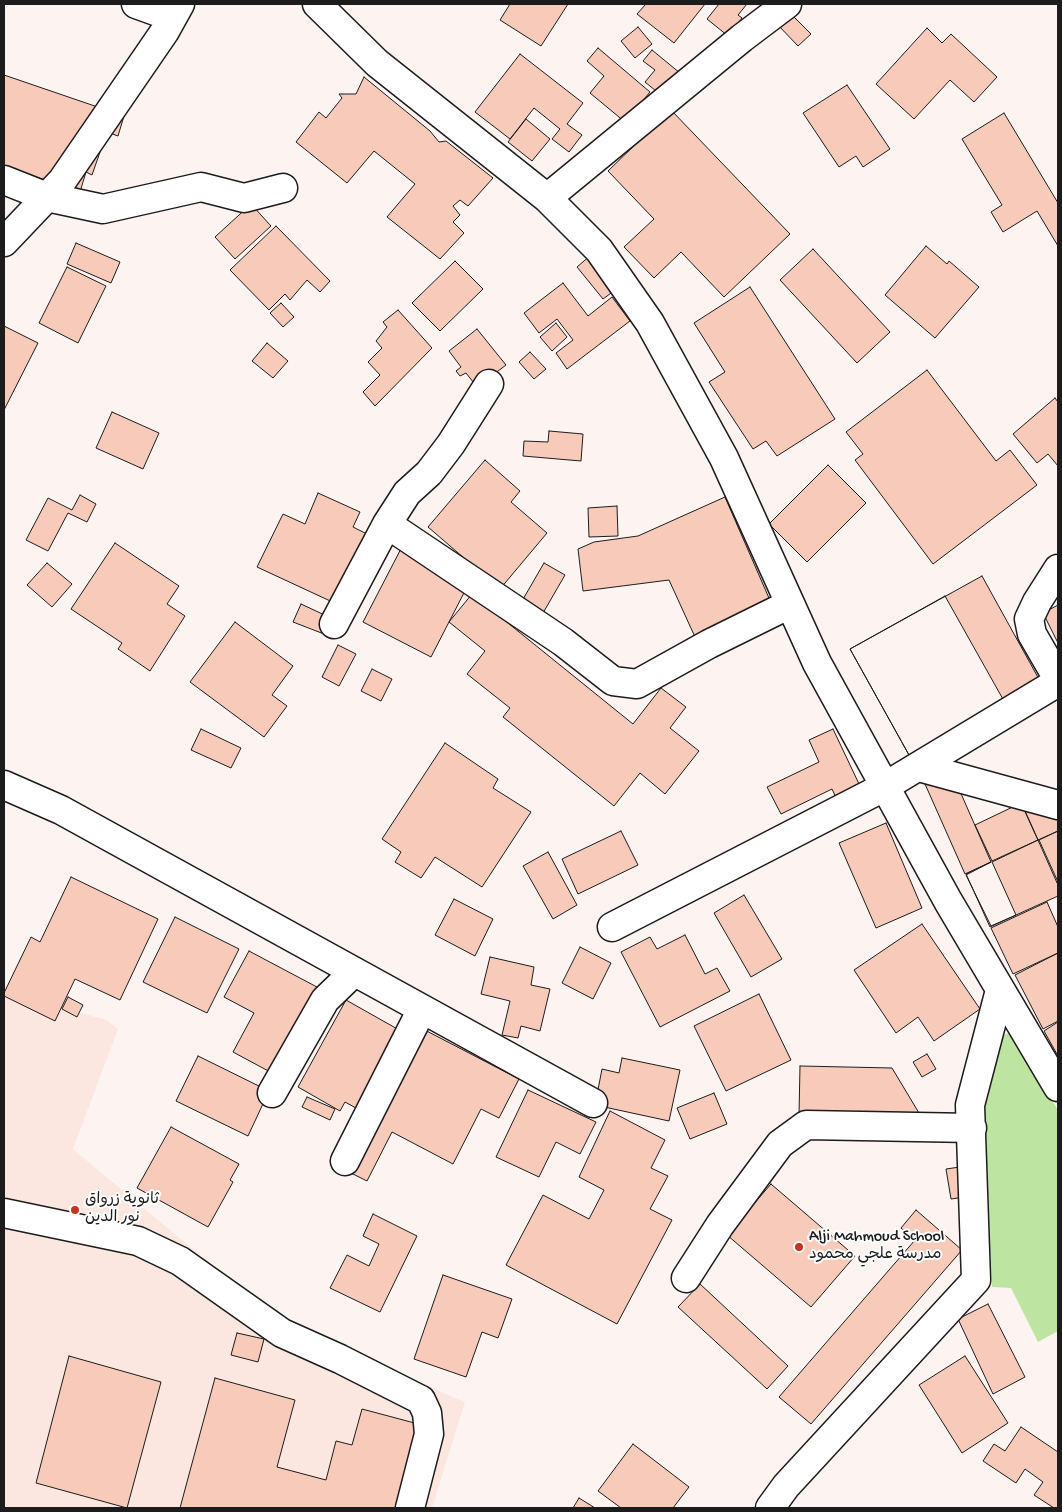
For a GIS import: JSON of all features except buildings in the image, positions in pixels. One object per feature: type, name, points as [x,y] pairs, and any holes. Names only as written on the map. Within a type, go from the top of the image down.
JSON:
[{"type":"street","points":[[4,242],[62,182],[176,11],[136,4]]},
{"type":"street","points":[[317,4],[377,63],[547,198],[599,250],[650,323],[724,458],[817,663],[884,788],[1000,990],[1058,1086]]},
{"type":"street","points":[[547,198],[742,38],[787,4]]},
{"type":"street","points":[[4,180],[47,197],[102,209],[201,187],[244,198],[283,188]]},
{"type":"street","points":[[334,624],[387,524],[407,493],[429,474],[452,444],[489,384]]},
{"type":"street","points":[[387,524],[564,642],[613,681],[637,684],[709,644],[790,604]]},
{"type":"street","points":[[612,927],[884,788],[1058,680],[1032,634],[1029,619],[1037,602],[1058,569]]},
{"type":"street","points":[[919,766],[1058,805]]},
{"type":"street","points":[[4,785],[61,810],[421,1011],[593,1104]]},
{"type":"street","points":[[272,1093],[325,1000],[354,972]]},
{"type":"street","points":[[770,1508],[786,1486],[976,1280],[970,1105],[1000,990]]},
{"type":"street","points":[[345,1161],[421,1011]]},
{"type":"street","points":[[686,1278],[720,1225],[780,1144],[806,1125],[972,1128]]},
{"type":"street","points":[[4,1214],[138,1241],[180,1261],[282,1333],[340,1359],[421,1400],[427,1413],[429,1434],[410,1508]]},
{"type":"shaded area","name":"ثانوية زرواق نور الدين","points":[[4,992],[107,1020],[118,1029],[73,1149],[218,1270],[299,1332],[465,1402],[432,1508],[4,1508]]},
{"type":"green space","points":[[1010,1032],[1058,1110],[1058,1331],[1038,1342],[1011,1288],[992,1287],[983,1106],[999,1038]]},
{"type":"place","name":"ثانوية زرواق نور الدين","points":[[75,1210]]},
{"type":"place","name":"Alji Mahmoud School مدرسة علجي محمود","points":[[799,1247]]}]
